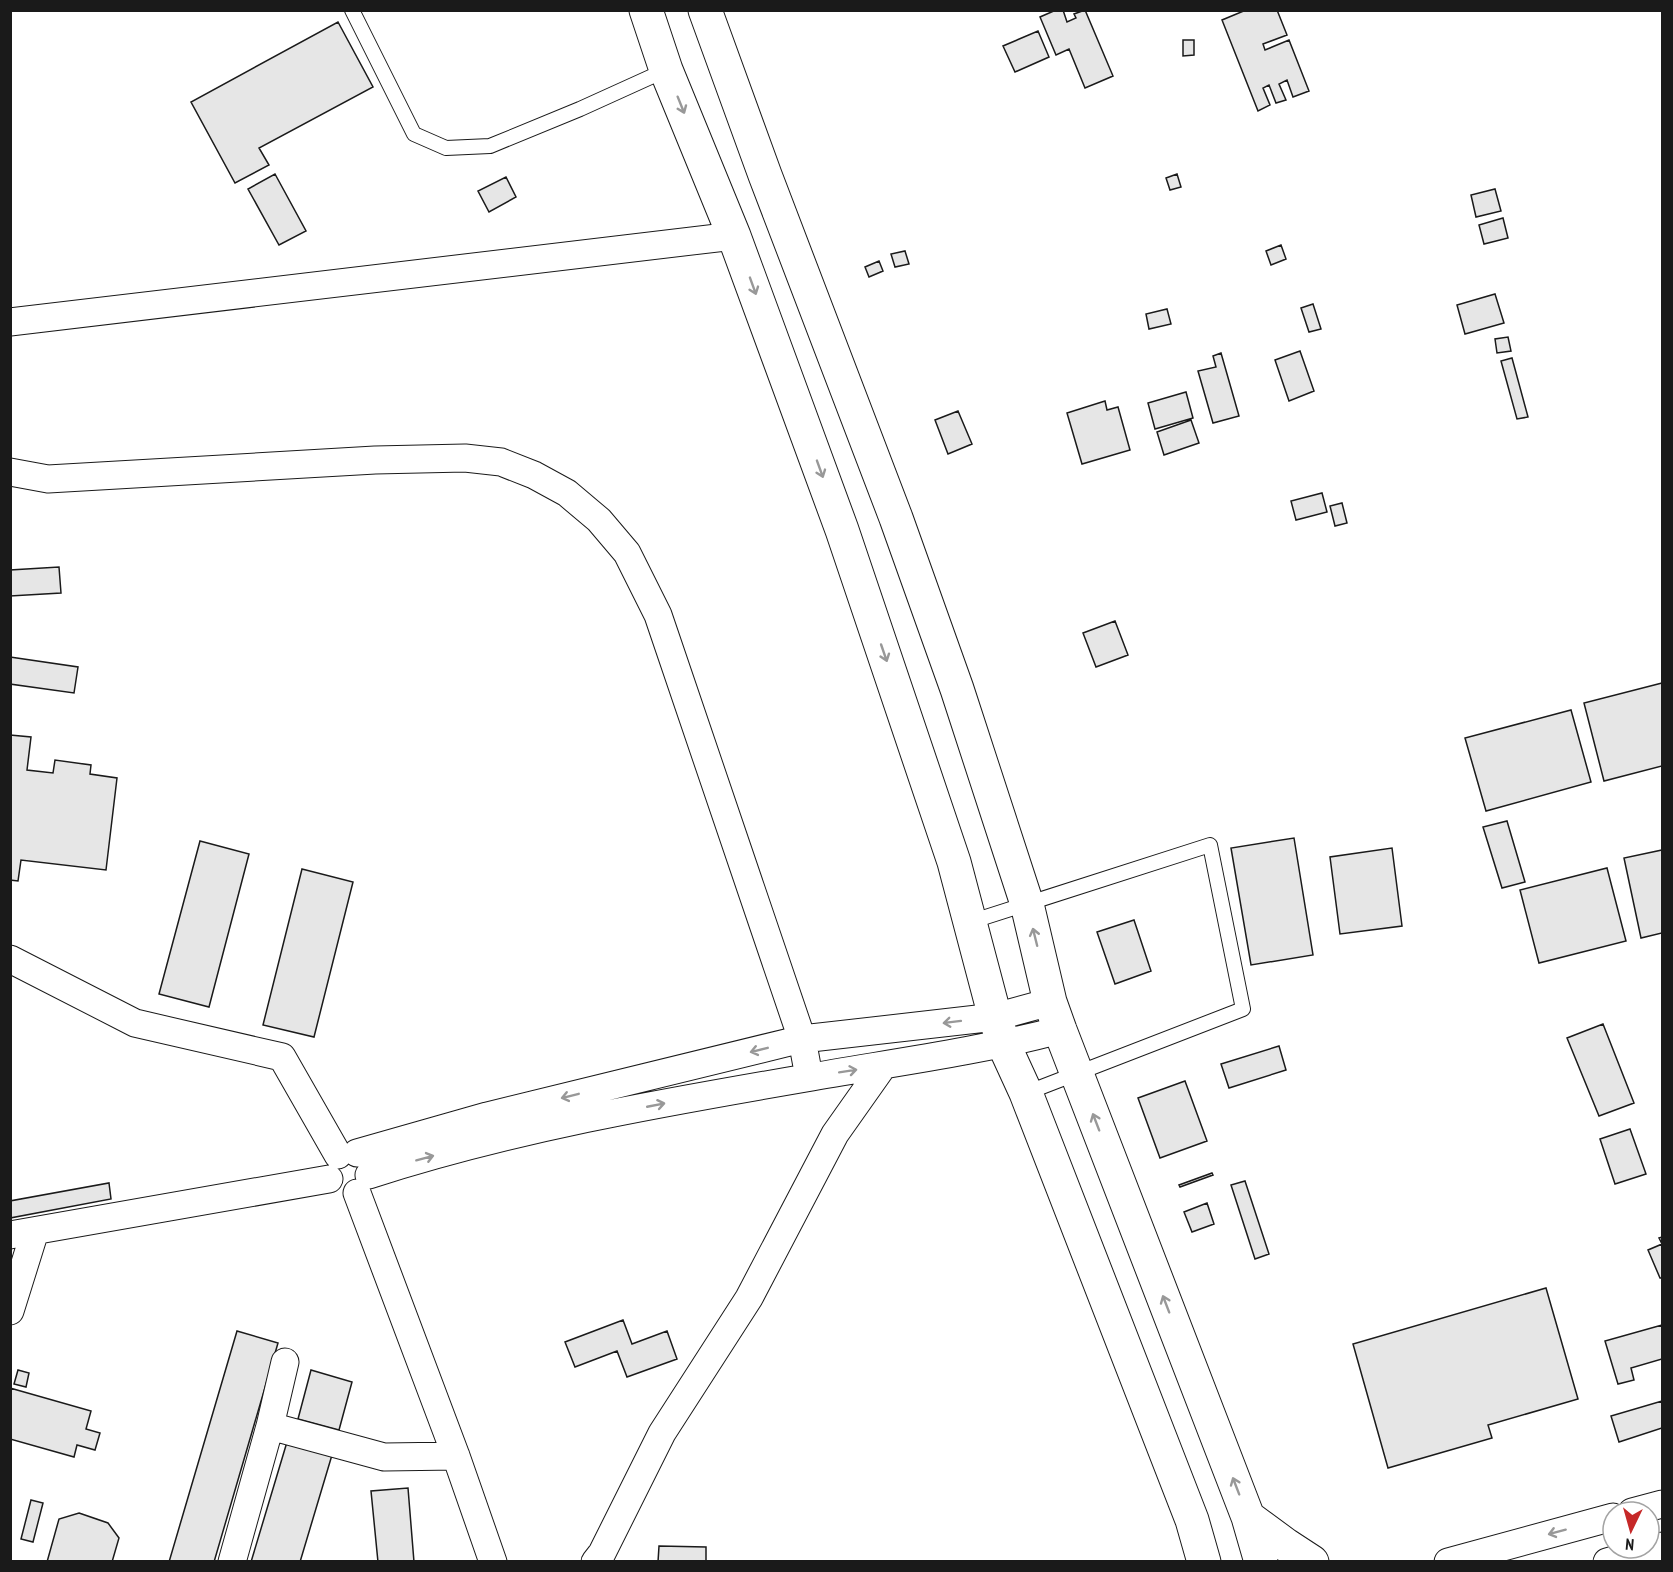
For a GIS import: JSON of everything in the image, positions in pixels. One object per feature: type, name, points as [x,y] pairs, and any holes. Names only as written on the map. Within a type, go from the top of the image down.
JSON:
[{"type":"highway","points":[[646,10],[666,70],[734,236],[842,530],[954,862],[1000,1031],[1192,1520],[1204,1562]]},
{"type":"highway","points":[[705,10],[957,689],[1027,904],[1055,1016],[1248,1517],[1261,1562]]},
{"type":"highway","points":[[1248,1517],[1312,1562]]},
{"type":"street","points":[[10,322],[734,236]]},
{"type":"street","points":[[10,472],[48,479],[375,460],[465,458],[501,462],[534,475],[567,494],[599,520],[627,553],[658,615],[802,1039],[809,1077]]},
{"type":"street","points":[[10,959],[135,1023],[282,1057],[350,1171],[493,1562]]},
{"type":"street","points":[[10,1311],[23,1233],[417,1160],[536,1129],[694,1098],[883,1066],[1055,1016]]},
{"type":"street","points":[[350,1171],[487,1116],[802,1039],[1000,1031]]},
{"type":"street","points":[[595,1562],[602,1553],[662,1433],[749,1298],[835,1134],[883,1066]]},
{"type":"street","points":[[232,1562],[270,1426],[285,1362]]},
{"type":"street","points":[[270,1426],[384,1457],[456,1456]]},
{"type":"street","points":[[1448,1562],[1601,1520]]},
{"type":"street","points":[[1607,1562],[1662,1546]]},
{"type":"lane","points":[[352,10],[414,134],[446,148],[490,146],[666,70]]},
{"type":"lane","points":[[969,922],[1210,845],[1243,1009],[1026,1093]]},
{"type":"building","points":[[1056,10],[1063,10],[1067,22],[1076,18],[1074,14],[1085,10],[1113,76],[1085,88],[1069,49],[1056,55],[1040,17]]},
{"type":"building","points":[[1246,10],[1277,10],[1287,35],[1263,44],[1265,50],[1289,40],[1309,91],[1293,97],[1287,80],[1279,84],[1286,100],[1276,103],[1269,85],[1263,88],[1270,105],[1258,111],[1222,20]]},
{"type":"building","points":[[338,22],[373,87],[259,148],[269,165],[235,183],[191,102]]},
{"type":"building","points":[[1038,31],[1049,57],[1015,72],[1003,46]]},
{"type":"building","points":[[1183,40],[1194,40],[1194,55],[1183,56]]},
{"type":"building","points":[[275,174],[306,231],[279,245],[248,189]]},
{"type":"building","points":[[1177,174],[1181,187],[1170,190],[1166,178]]},
{"type":"building","points":[[506,177],[516,197],[489,212],[478,191]]},
{"type":"building","points":[[1495,189],[1501,211],[1476,217],[1471,195]]},
{"type":"building","points":[[1503,218],[1508,238],[1484,244],[1479,225]]},
{"type":"building","points":[[1281,245],[1286,259],[1271,265],[1266,251]]},
{"type":"building","points":[[905,251],[909,264],[895,267],[891,254]]},
{"type":"building","points":[[879,261],[883,271],[869,277],[865,267]]},
{"type":"building","points":[[1495,294],[1504,323],[1465,334],[1457,305]]},
{"type":"building","points":[[1313,304],[1321,329],[1309,332],[1301,308]]},
{"type":"building","points":[[1167,309],[1171,324],[1149,329],[1146,314]]},
{"type":"building","points":[[1508,337],[1511,351],[1497,353],[1495,339]]},
{"type":"building","points":[[1300,351],[1314,391],[1289,401],[1275,360]]},
{"type":"building","points":[[1221,353],[1239,416],[1213,423],[1198,371],[1216,367],[1213,356]]},
{"type":"building","points":[[1512,358],[1528,417],[1517,419],[1501,361]]},
{"type":"building","points":[[1186,392],[1193,418],[1155,429],[1148,403]]},
{"type":"building","points":[[1105,401],[1107,410],[1118,407],[1130,450],[1082,464],[1067,413]]},
{"type":"building","points":[[958,411],[972,444],[948,454],[935,420]]},
{"type":"building","points":[[1191,420],[1199,443],[1164,455],[1157,432]]},
{"type":"building","points":[[1322,493],[1327,512],[1296,520],[1291,501]]},
{"type":"building","points":[[1342,503],[1347,523],[1335,526],[1330,506]]},
{"type":"building","points":[[59,567],[61,593],[10,596],[10,570]]},
{"type":"building","points":[[1115,621],[1128,655],[1096,667],[1083,633]]},
{"type":"building","points":[[10,657],[78,667],[74,693],[10,684]]},
{"type":"building","points":[[1662,683],[1662,766],[1604,781],[1584,703]]},
{"type":"building","points":[[1571,710],[1591,782],[1486,811],[1465,738]]},
{"type":"building","points":[[10,735],[31,737],[27,770],[53,773],[55,760],[91,765],[90,774],[117,778],[106,870],[21,860],[18,881],[10,880]]},
{"type":"building","points":[[1507,821],[1525,882],[1502,888],[1483,827]]},
{"type":"building","points":[[1294,838],[1313,955],[1251,965],[1231,848]]},
{"type":"building","points":[[200,841],[249,854],[209,1007],[159,994]]},
{"type":"building","points":[[1392,848],[1402,926],[1340,934],[1330,857]]},
{"type":"building","points":[[1662,850],[1662,933],[1641,938],[1624,858]]},
{"type":"building","points":[[1607,868],[1626,941],[1539,963],[1520,890]]},
{"type":"building","points":[[302,869],[353,882],[314,1037],[263,1025]]},
{"type":"building","points":[[1134,920],[1151,971],[1115,984],[1097,932]]},
{"type":"building","points":[[1603,1024],[1634,1103],[1599,1116],[1567,1038]]},
{"type":"building","points":[[1279,1046],[1286,1070],[1229,1088],[1221,1064]]},
{"type":"building","points":[[1185,1081],[1207,1141],[1160,1158],[1138,1098]]},
{"type":"building","points":[[1630,1129],[1646,1174],[1615,1184],[1600,1139]]},
{"type":"building","points":[[1212,1173],[1213,1175],[1180,1187],[1179,1185]]},
{"type":"building","points":[[1245,1181],[1269,1254],[1255,1259],[1231,1185]]},
{"type":"building","points":[[109,1183],[111,1199],[10,1218],[10,1201]]},
{"type":"building","points":[[1207,1203],[1214,1224],[1192,1232],[1184,1212]]},
{"type":"building","points":[[1662,1244],[1662,1278],[1660,1278],[1648,1250]]},
{"type":"building","points":[[1546,1288],[1578,1399],[1488,1425],[1492,1438],[1388,1468],[1353,1344]]},
{"type":"building","points":[[623,1320],[632,1344],[667,1331],[677,1359],[627,1377],[617,1351],[575,1367],[565,1342]]},
{"type":"building","points":[[1662,1325],[1662,1359],[1631,1368],[1634,1380],[1618,1384],[1605,1341]]},
{"type":"building","points":[[237,1331],[278,1343],[214,1562],[169,1562]]},
{"type":"building","points":[[18,1370],[29,1373],[26,1387],[14,1384]]},
{"type":"building","points":[[311,1370],[352,1382],[339,1430],[298,1419]]},
{"type":"building","points":[[10,1388],[91,1411],[86,1429],[100,1433],[95,1450],[77,1445],[74,1457],[10,1439]]},
{"type":"building","points":[[1662,1401],[1662,1428],[1619,1442],[1611,1416]]},
{"type":"building","points":[[287,1442],[332,1455],[300,1562],[251,1562]]},
{"type":"building","points":[[408,1488],[414,1562],[378,1562],[371,1491]]},
{"type":"building","points":[[31,1500],[43,1503],[33,1542],[21,1539]]},
{"type":"building","points":[[79,1513],[108,1523],[119,1538],[112,1562],[47,1562],[59,1519]]},
{"type":"building","points":[[659,1546],[706,1547],[706,1562],[658,1562]]}]
